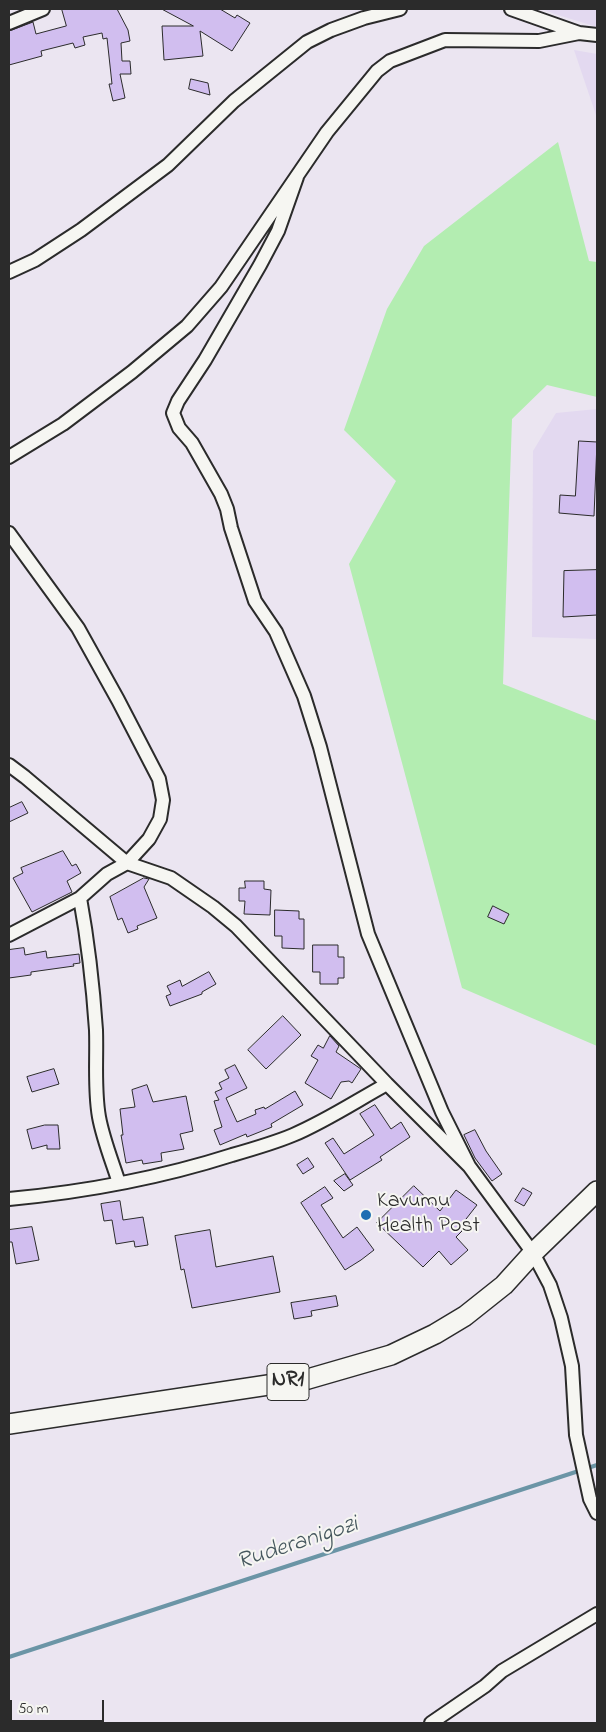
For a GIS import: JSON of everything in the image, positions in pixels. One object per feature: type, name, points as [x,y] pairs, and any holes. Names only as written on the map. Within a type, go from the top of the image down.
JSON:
[{"type":"highway","name":"NR1","points":[[9,1424],[308,1379],[391,1355],[435,1334],[465,1316],[504,1285],[533,1253],[597,1191]]},
{"type":"street","points":[[9,24],[43,9]]},
{"type":"street","points":[[9,272],[34,260],[81,230],[168,166],[234,101],[282,60],[307,42],[331,30],[356,21],[400,9]]},
{"type":"street","points":[[511,9],[579,33],[597,35]]},
{"type":"street","points":[[9,457],[63,424],[132,372],[187,326],[221,288],[327,132],[377,71],[390,61],[445,40],[539,41],[579,33]]},
{"type":"street","points":[[296,177],[278,231],[205,360],[178,400],[173,413],[179,428],[192,443],[224,501],[255,601],[276,632],[304,696],[320,747],[368,934],[442,1112],[469,1166]]},
{"type":"street","points":[[9,533],[78,628],[118,700],[158,779],[163,800],[160,819],[149,839],[127,863],[107,874],[80,898],[9,935]]},
{"type":"street","points":[[9,765],[127,863],[171,878],[213,907],[236,926],[387,1084],[469,1166],[533,1253],[550,1284],[561,1318],[572,1366],[576,1435],[590,1499],[597,1513]]},
{"type":"street","points":[[9,778],[25,777]]},
{"type":"street","points":[[80,898],[87,937],[93,992],[96,1033],[96,1091],[99,1118],[119,1183]]},
{"type":"street","points":[[9,1199],[55,1194],[119,1183],[173,1172],[218,1160],[293,1135],[321,1122],[387,1084]]},
{"type":"street","points":[[431,1723],[485,1686],[502,1671],[597,1614]]},
{"type":"shaded area","points":[[542,9],[597,9],[597,27],[555,14]]},
{"type":"shaded area","points":[[574,50],[597,54],[597,118]]},
{"type":"shaded area","points":[[597,409],[597,639],[532,637],[533,451],[556,413]]},
{"type":"green space","points":[[558,142],[589,261],[597,262],[597,397],[547,385],[512,419],[503,684],[597,721],[597,1046],[462,988],[349,564],[396,481],[344,430],[387,309],[424,246]]},
{"type":"building","points":[[62,9],[117,9],[128,30],[130,41],[121,43],[122,61],[130,61],[131,74],[120,74],[125,98],[113,101],[109,84],[112,84],[107,38],[103,39],[102,33],[83,37],[85,45],[75,48],[73,43],[41,51],[42,56],[9,65],[9,31],[33,22],[36,34],[66,26]]},
{"type":"building","points":[[162,9],[220,9],[235,18],[237,15],[250,23],[232,51],[200,31],[203,56],[164,60],[162,26],[193,26]]},
{"type":"building","points":[[191,79],[208,83],[210,95],[189,89]]},
{"type":"building","points":[[579,441],[597,442],[594,516],[559,513],[560,495],[575,496]]},
{"type":"building","points":[[597,570],[597,615],[563,617],[564,571]]},
{"type":"building","points":[[22,802],[28,813],[9,822],[9,808]]},
{"type":"building","points":[[63,851],[72,866],[76,864],[81,873],[67,881],[72,892],[32,912],[13,878],[23,873],[21,868]]},
{"type":"building","points":[[144,878],[149,879],[144,887],[157,918],[137,926],[138,929],[128,933],[122,918],[118,920],[110,897]]},
{"type":"building","points":[[245,881],[264,881],[264,889],[271,890],[270,915],[244,914],[245,901],[239,901],[239,888],[245,888]]},
{"type":"building","points":[[493,906],[509,914],[504,924],[488,917]]},
{"type":"building","points":[[275,910],[299,911],[299,919],[304,919],[304,949],[282,948],[282,936],[275,936]]},
{"type":"building","points":[[313,945],[338,945],[338,957],[344,957],[344,978],[338,978],[338,984],[320,984],[320,972],[313,972]]},
{"type":"building","points":[[24,948],[25,955],[46,951],[47,958],[79,954],[80,963],[73,964],[74,966],[31,972],[31,975],[9,978],[9,950]]},
{"type":"building","points":[[209,972],[216,984],[202,992],[202,994],[170,1006],[166,996],[171,994],[167,986],[180,980],[182,986]]},
{"type":"building","points":[[283,1016],[301,1035],[266,1069],[248,1050]]},
{"type":"building","points":[[330,1036],[339,1046],[336,1052],[361,1069],[352,1083],[349,1081],[341,1082],[331,1099],[305,1083],[318,1060],[311,1056],[318,1045],[323,1048]]},
{"type":"building","points":[[235,1065],[247,1088],[226,1098],[237,1122],[256,1114],[255,1110],[264,1107],[265,1109],[295,1091],[303,1105],[271,1124],[272,1127],[247,1137],[246,1134],[220,1145],[214,1130],[222,1127],[214,1101],[219,1100],[215,1092],[222,1089],[219,1083],[229,1078],[225,1070]]},
{"type":"building","points":[[54,1069],[59,1084],[32,1092],[27,1077]]},
{"type":"building","points":[[147,1085],[153,1102],[186,1096],[193,1131],[180,1134],[184,1149],[161,1153],[162,1161],[143,1164],[142,1160],[126,1163],[121,1135],[123,1135],[120,1109],[135,1107],[132,1090]]},
{"type":"building","points":[[375,1105],[391,1129],[401,1122],[410,1137],[380,1157],[382,1160],[350,1180],[325,1143],[333,1138],[344,1154],[374,1135],[360,1114]]},
{"type":"building","points":[[45,1125],[58,1125],[60,1149],[47,1149],[47,1145],[32,1149],[27,1130]]},
{"type":"building","points":[[475,1130],[486,1151],[502,1174],[492,1181],[475,1158],[464,1135]]},
{"type":"building","points":[[308,1158],[314,1167],[303,1174],[297,1165]]},
{"type":"building","points":[[345,1174],[353,1185],[344,1191],[334,1181]]},
{"type":"building","points":[[414,1186],[440,1211],[456,1190],[477,1205],[459,1228],[462,1231],[456,1237],[468,1250],[451,1265],[439,1251],[423,1267],[377,1223]]},
{"type":"building","points":[[325,1187],[333,1198],[321,1205],[343,1238],[357,1227],[374,1250],[345,1270],[301,1203]]},
{"type":"building","points":[[523,1188],[532,1193],[524,1206],[515,1201]]},
{"type":"building","points":[[120,1201],[123,1220],[143,1217],[148,1245],[135,1247],[134,1241],[116,1244],[112,1220],[104,1221],[101,1204]]},
{"type":"building","points":[[32,1227],[39,1260],[16,1264],[12,1242],[9,1242],[9,1230]]},
{"type":"building","points":[[210,1230],[216,1267],[273,1256],[280,1292],[192,1308],[184,1269],[181,1270],[175,1236]]},
{"type":"building","points":[[336,1296],[338,1306],[311,1311],[312,1316],[294,1319],[291,1303]]},
{"type":"waterway","name":"Ruderanigozi","points":[[9,1657],[597,1465]]},
{"type":"place","name":"Kavumu Health Post","points":[[366,1215]]}]
